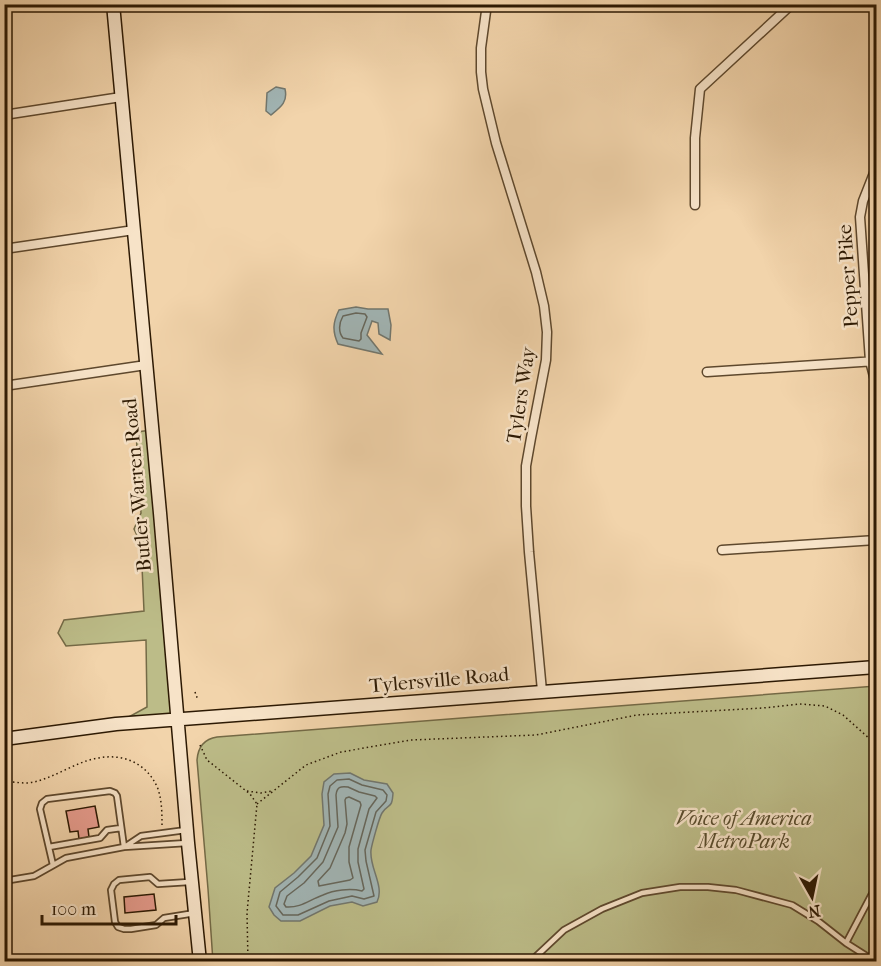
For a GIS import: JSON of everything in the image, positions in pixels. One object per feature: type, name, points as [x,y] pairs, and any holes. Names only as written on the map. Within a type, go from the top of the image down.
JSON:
[{"type":"main road","name":"Butler Warren Road","points":[[113,4],[200,962]]},
{"type":"main road","name":"Tylersville Road","points":[[4,739],[85,728],[177,720],[876,667]]},
{"type":"street","name":"Tylers Way","points":[[488,4],[481,48],[483,89],[496,143],[536,272],[547,332],[546,360],[526,466],[529,552],[542,692]]},
{"type":"street","points":[[695,205],[695,138],[700,89],[792,4]]},
{"type":"street","points":[[4,110],[5,115],[122,97]]},
{"type":"street","name":"Pepper Pike","points":[[876,168],[863,201],[860,217],[876,384]]},
{"type":"street","points":[[4,249],[134,230]]},
{"type":"street","points":[[707,372],[873,361]]},
{"type":"street","points":[[4,386],[146,365]]},
{"type":"street","points":[[722,550],[876,540]]},
{"type":"lane","points":[[53,865],[40,809],[46,798],[110,791],[115,793],[124,847]]},
{"type":"lane","points":[[49,847],[100,838],[107,830],[121,828]]},
{"type":"lane","points":[[124,847],[141,836],[187,830]]},
{"type":"lane","points":[[5,860],[7,881],[34,876],[66,858],[124,847],[188,843]]},
{"type":"lane","points":[[192,882],[158,884],[150,877],[118,880],[111,890],[115,922],[118,927],[124,929],[156,925],[164,918],[196,913]]},
{"type":"lane","points":[[846,943],[876,886]]},
{"type":"lane","points":[[530,962],[564,930],[602,909],[642,893],[680,887],[736,890],[792,905],[876,962]]},
{"type":"path","points":[[195,692],[198,700]]},
{"type":"path","points":[[257,804],[306,765],[341,752],[411,740],[536,735],[637,716],[800,704],[825,706],[843,715],[870,739],[876,740]]},
{"type":"path","points":[[200,745],[207,760],[250,794],[257,804],[247,913],[248,962]]},
{"type":"path","points":[[4,781],[29,783],[96,758],[109,756],[127,759],[141,765],[152,777],[159,791],[162,805],[162,833]]},
{"type":"path","points":[[246,791],[261,793],[274,791]]},
{"type":"green space","points":[[152,430],[178,720],[116,724],[147,707],[146,640],[66,646],[58,633],[64,620],[144,611],[141,544],[134,529],[141,513],[136,432]]},
{"type":"green space","name":"Voice of America MetroPark","points":[[876,686],[876,961],[213,962],[197,760],[200,748],[209,740],[217,737]]},
{"type":"water","points":[[276,87],[285,89],[285,101],[271,115],[266,111],[267,93]]},
{"type":"water","points":[[356,307],[388,309],[391,325],[390,340],[379,334],[378,323],[372,321],[367,335],[382,354],[338,344],[334,327],[339,310]]},
{"type":"water","points":[[350,773],[364,780],[387,784],[393,793],[391,804],[381,816],[371,850],[379,890],[377,902],[363,906],[352,902],[330,906],[300,921],[281,921],[269,907],[275,888],[311,856],[324,825],[322,794],[324,782],[334,774]]},
{"type":"building","points":[[95,806],[99,827],[88,829],[89,837],[79,839],[78,831],[70,832],[66,811]]},
{"type":"building","points":[[154,894],[156,910],[125,913],[124,897]]}]
